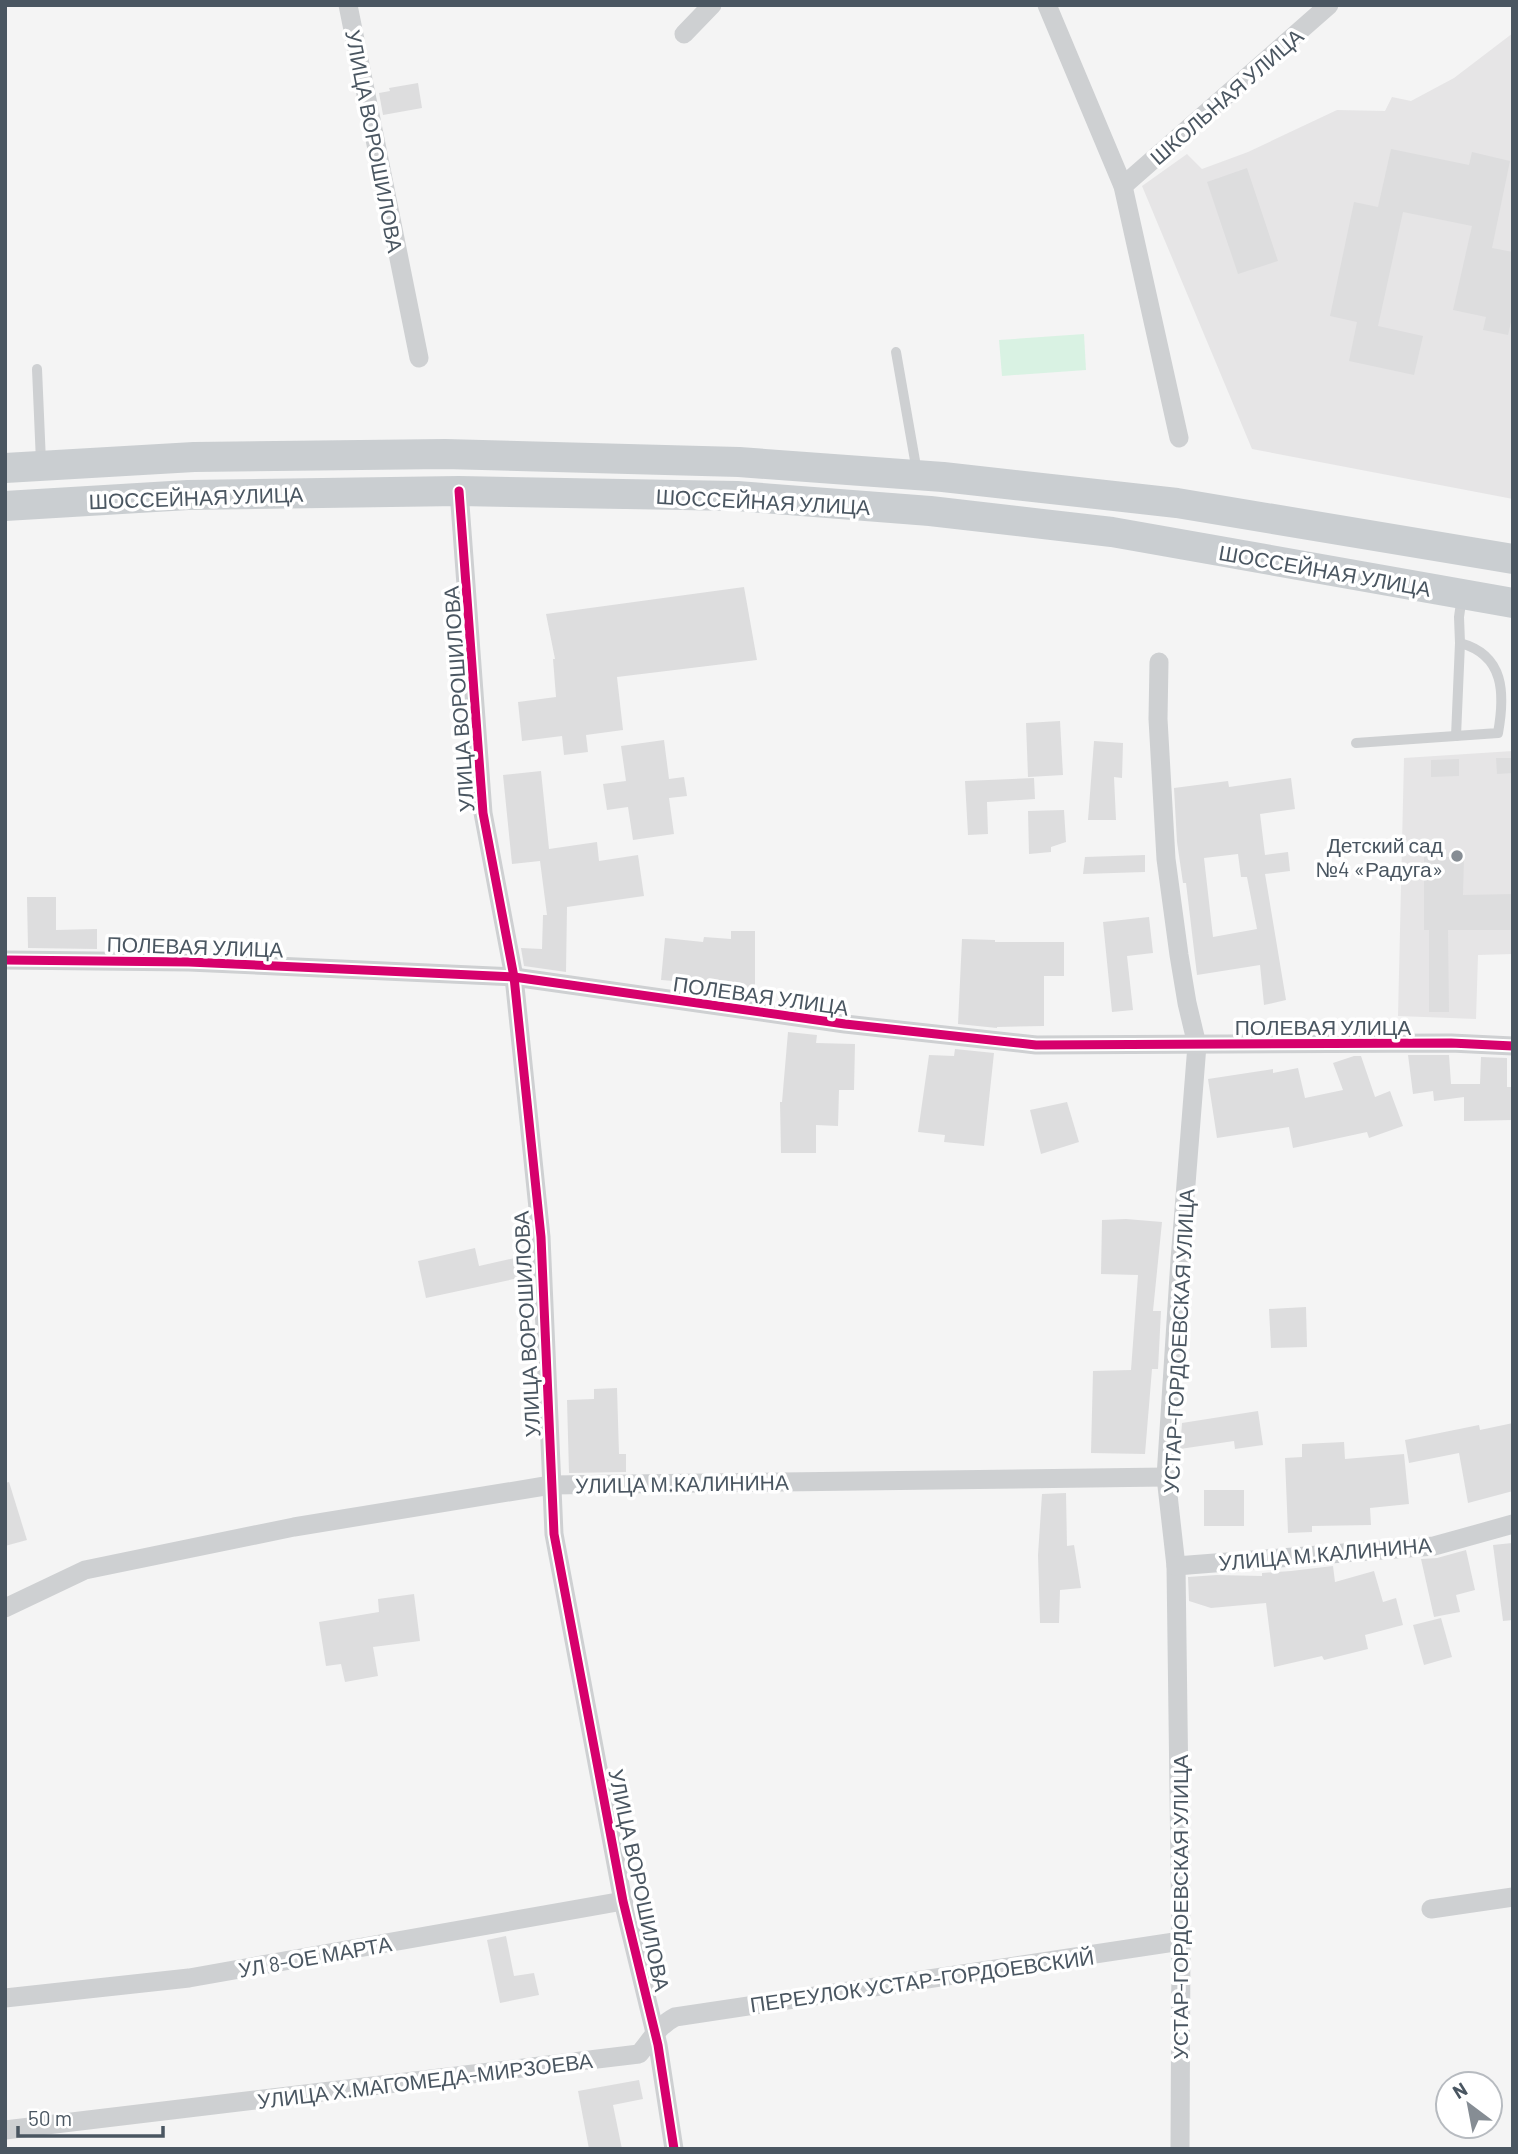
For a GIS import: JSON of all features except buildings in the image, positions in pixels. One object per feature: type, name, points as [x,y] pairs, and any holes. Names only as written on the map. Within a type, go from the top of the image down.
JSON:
[{"type":"main road","name":"ШОССЕЙНАЯ УЛИЦА","points":[[5,468],[194,457],[445,454],[739,462],[918,475],[1177,503],[1513,559]]},
{"type":"main road","name":"ШОССЕЙНАЯ УЛИЦА","points":[[5,506],[188,495],[459,491],[737,496],[930,511],[1124,534],[1513,603]]},
{"type":"street","name":"УЛИЦА ВОРОШИЛОВА","points":[[348,5],[419,358]]},
{"type":"street","points":[[684,34],[712,5]]},
{"type":"street","points":[[1047,5],[1122,186],[1180,438]]},
{"type":"street","name":"ШКОЛЬНАЯ УЛИЦА","points":[[1122,186],[1329,5]]},
{"type":"street","name":"УЛИЦА ВОРОШИЛОВА","points":[[459,491],[483,813],[514,977],[541,1237],[554,1534],[623,1902],[659,2027],[674,2149]]},
{"type":"street","name":"УСТАР-ГОРДОЕВСКАЯ УЛИЦА","points":[[1159,662],[1158,719],[1166,859],[1179,955],[1197,1045],[1166,1477],[1176,1566],[1181,1941],[1180,2149]]},
{"type":"street","name":"ПОЛЕВАЯ УЛИЦА","points":[[5,960],[189,962],[514,977],[845,1024],[1036,1045],[1451,1043],[1513,1046]]},
{"type":"street","name":"УЛИЦА М.КАЛИНИНА","points":[[5,1608],[85,1570],[294,1527],[551,1485],[1166,1477]]},
{"type":"street","name":"УЛИЦА М.КАЛИНИНА","points":[[1176,1566],[1434,1546],[1513,1524]]},
{"type":"street","points":[[1431,1909],[1513,1897]]},
{"type":"street","name":"УЛ 8-ОЕ МАРТА","points":[[5,1998],[189,1978],[623,1902]]},
{"type":"street","name":"ПЕРЕУЛОК УСТАР-ГОРДОЕВСКИЙ","points":[[659,2027],[675,2017],[1181,1941]]},
{"type":"street","name":"УЛИЦА Х.МАГОМЕДА-МИРЗОЕВА","points":[[5,2130],[639,2054],[659,2027]]},
{"type":"lane","points":[[896,352],[918,475]]},
{"type":"lane","points":[[37,369],[41,466]]},
{"type":"lane","points":[[1456,736],[1462,595]]},
{"type":"lane","points":[[1356,743],[1498,733],[1502,693],[1497,671],[1477,650],[1460,643]]},
{"type":"shaded area","points":[[1513,33],[1513,499],[1252,449],[1142,186],[1187,154],[1202,169],[1248,152],[1337,110],[1385,111],[1392,97],[1411,101],[1454,78]]},
{"type":"shaded area","name":"Детский сад №4 «Радуга»","points":[[1513,751],[1513,954],[1478,955],[1476,1019],[1398,1016],[1404,758]]},
{"type":"green space","points":[[1084,334],[1086,370],[1002,376],[999,340]]},
{"type":"cycle path","points":[[459,491],[483,813],[514,977],[541,1237],[554,1534],[623,1901],[658,2045],[674,2149]]},
{"type":"cycle path","points":[[5,960],[189,962],[514,977],[845,1024],[1036,1045],[1451,1043],[1513,1046]]},
{"type":"place","name":"Детский сад №4 «Радуга»","points":[[1457,856]]}]
